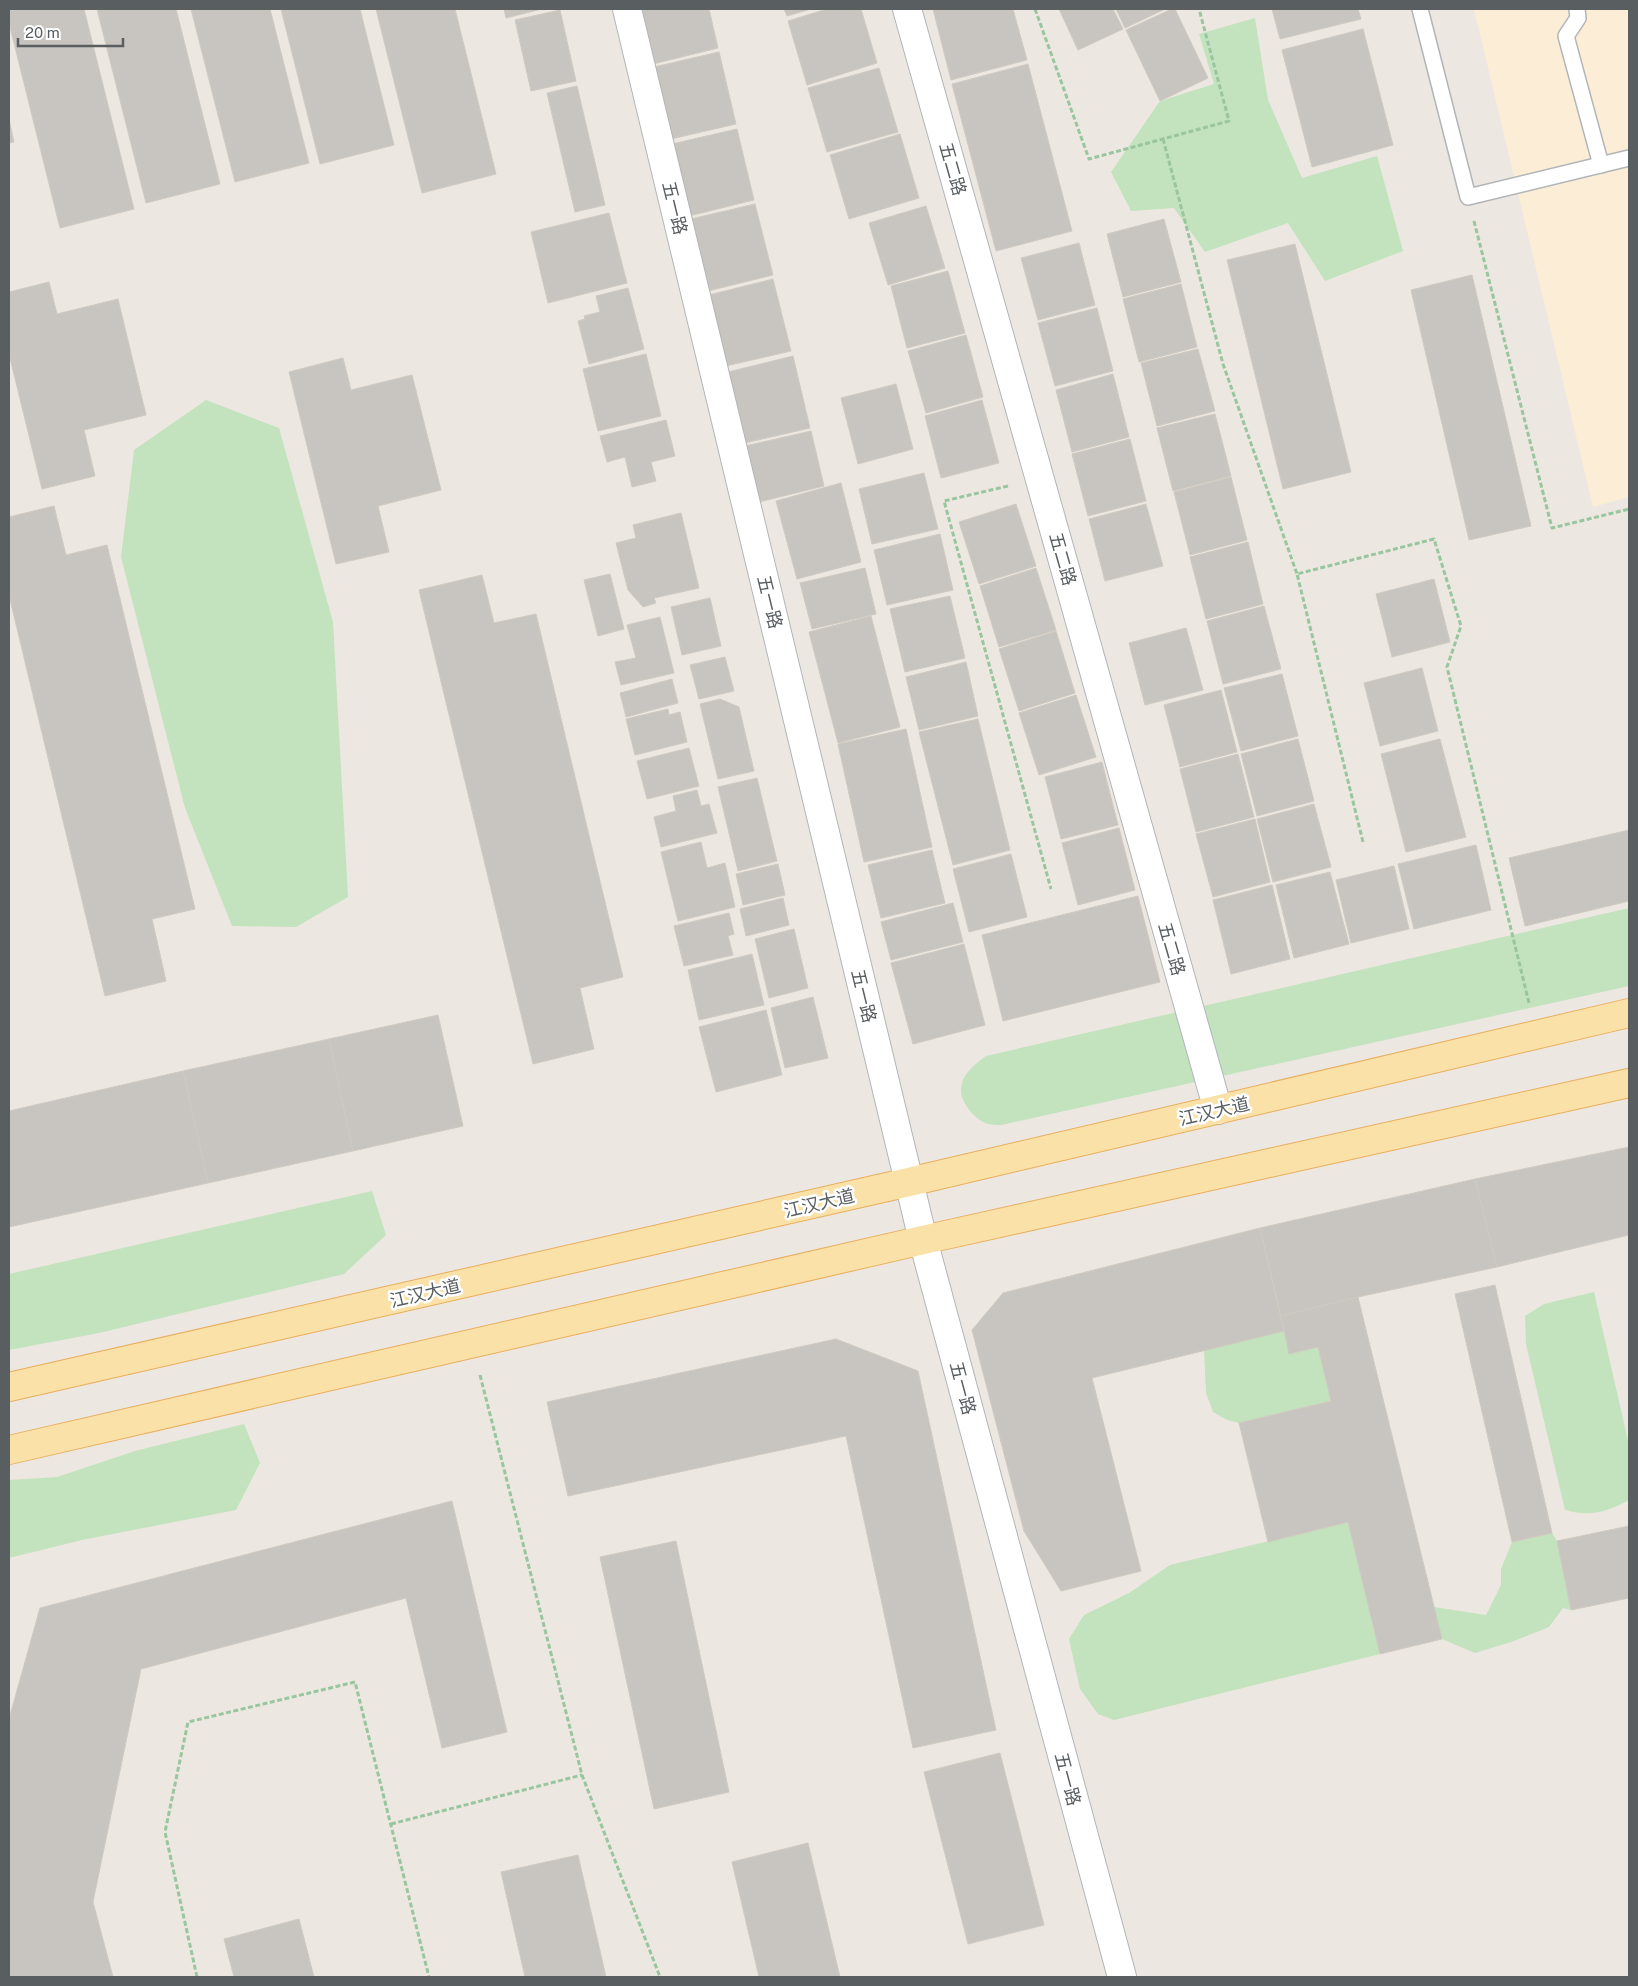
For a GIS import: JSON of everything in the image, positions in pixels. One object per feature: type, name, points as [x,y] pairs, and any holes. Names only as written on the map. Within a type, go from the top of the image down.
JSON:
[{"type":"main road","name":"江汉大道","points":[[9,1388],[909,1182],[1629,1013]]},
{"type":"main road","points":[[9,1450],[923,1240],[1629,1082]]},
{"type":"street","name":"五一路","points":[[627,9],[923,1240],[1122,1977]]},
{"type":"street","name":"五二路","points":[[907,9],[1218,1110]]},
{"type":"lane","points":[[1420,9],[1468,198],[1629,158]]},
{"type":"lane","points":[[1577,9],[1578,18],[1566,36],[1601,165]]},
{"type":"path","points":[[1035,9],[1089,159],[1229,121],[1199,9]]},
{"type":"path","points":[[1163,139],[1223,364],[1296,574],[1363,842]]},
{"type":"path","points":[[1468,198],[1552,528],[1629,509]]},
{"type":"path","points":[[1040,478],[944,501],[1051,889]]},
{"type":"path","points":[[1296,574],[1434,539],[1461,626],[1447,667],[1536,1035]]},
{"type":"path","points":[[472,1344],[582,1775],[660,1977]]},
{"type":"path","points":[[197,1977],[165,1832],[188,1722],[356,1682],[429,1977]]},
{"type":"path","points":[[391,1824],[582,1775]]},
{"type":"shaded area","points":[[1474,9],[1629,9],[1629,497],[1593,507]]},
{"type":"green space","points":[[1255,18],[1268,100],[1302,178],[1377,156],[1403,251],[1325,281],[1288,223],[1205,252],[1174,208],[1131,211],[1111,172],[1160,101],[1214,84],[1199,34]]},
{"type":"green space","points":[[206,400],[279,428],[333,622],[348,897],[296,927],[232,926],[185,808],[121,557],[134,450]]},
{"type":"green space","points":[[1629,908],[1629,986],[1001,1125],[987,1124],[981,1121],[965,1104],[961,1094],[966,1074],[986,1056]]},
{"type":"green space","points":[[372,1191],[386,1235],[344,1274],[99,1333],[9,1350],[9,1274]]},
{"type":"green space","points":[[1594,1292],[1629,1445],[1629,1500],[1606,1510],[1582,1513],[1565,1510],[1526,1344],[1525,1316],[1544,1304]]},
{"type":"green space","points":[[1284,1331],[1290,1354],[1318,1347],[1331,1401],[1239,1423],[1227,1420],[1213,1412],[1206,1393],[1204,1350]]},
{"type":"green space","points":[[244,1424],[260,1463],[236,1510],[82,1540],[9,1558],[9,1480],[57,1477],[135,1451]]},
{"type":"green space","points":[[1348,1522],[1380,1654],[1114,1720],[1098,1714],[1080,1689],[1069,1639],[1084,1615],[1129,1593],[1170,1565]]},
{"type":"green space","points":[[1552,1533],[1557,1541],[1571,1610],[1563,1608],[1549,1627],[1514,1641],[1475,1653],[1442,1639],[1434,1607],[1486,1615],[1501,1585],[1501,1569],[1512,1542]]},
{"type":"building","points":[[9,9],[84,9],[134,209],[60,228],[9,23]]},
{"type":"building","points":[[97,9],[176,9],[220,184],[146,203]]},
{"type":"building","points":[[191,9],[270,9],[309,163],[235,182]]},
{"type":"building","points":[[281,9],[360,9],[394,145],[320,164]]},
{"type":"building","points":[[376,9],[455,9],[496,174],[422,193]]},
{"type":"building","points":[[504,9],[542,9],[506,18]]},
{"type":"building","points":[[640,9],[709,9],[718,48],[653,64]]},
{"type":"building","points":[[784,9],[811,9],[787,16]]},
{"type":"building","points":[[827,9],[861,9],[877,63],[807,85],[788,21]]},
{"type":"building","points":[[933,9],[1013,9],[1027,60],[951,80]]},
{"type":"building","points":[[1059,9],[1113,9],[1123,29],[1078,50]]},
{"type":"building","points":[[1116,9],[1165,9],[1125,28]]},
{"type":"building","points":[[1175,9],[1208,78],[1160,101],[1126,30]]},
{"type":"building","points":[[1272,9],[1358,9],[1361,19],[1280,39]]},
{"type":"building","points":[[560,10],[576,81],[531,91],[515,20]]},
{"type":"building","points":[[1363,29],[1393,145],[1312,167],[1282,50]]},
{"type":"building","points":[[719,52],[736,124],[671,139],[654,67]]},
{"type":"building","points":[[1028,64],[1072,231],[996,251],[952,84]]},
{"type":"building","points":[[879,68],[898,132],[827,152],[808,88]]},
{"type":"building","points":[[577,86],[605,205],[575,212],[547,93]]},
{"type":"building","points":[[9,119],[14,142],[9,143]]},
{"type":"building","points":[[737,129],[754,200],[689,216],[672,144]]},
{"type":"building","points":[[900,134],[919,198],[849,219],[830,155]]},
{"type":"building","points":[[755,204],[773,275],[708,291],[691,219]]},
{"type":"building","points":[[926,206],[945,268],[888,285],[869,223]]},
{"type":"building","points":[[609,213],[627,283],[548,303],[531,232]]},
{"type":"building","points":[[1164,219],[1181,282],[1123,297],[1107,234]]},
{"type":"building","points":[[1079,243],[1095,305],[1038,320],[1021,258]]},
{"type":"building","points":[[1295,244],[1351,472],[1283,489],[1227,260]]},
{"type":"building","points":[[948,271],[965,333],[907,348],[891,286]]},
{"type":"building","points":[[1472,275],[1531,526],[1469,540],[1411,290]]},
{"type":"building","points":[[773,279],[791,351],[726,366],[709,295]]},
{"type":"building","points":[[49,282],[57,314],[118,299],[146,415],[84,430],[95,476],[42,489],[9,354],[9,292]]},
{"type":"building","points":[[1181,284],[1197,347],[1139,362],[1123,299]]},
{"type":"building","points":[[628,288],[644,349],[589,364],[578,321],[585,319],[584,316],[600,312],[596,296]]},
{"type":"building","points":[[1097,308],[1113,371],[1055,386],[1038,323]]},
{"type":"building","points":[[966,335],[983,397],[926,413],[908,351]]},
{"type":"building","points":[[1198,349],[1215,411],[1157,426],[1141,363]]},
{"type":"building","points":[[646,354],[661,416],[598,431],[583,369]]},
{"type":"building","points":[[793,356],[810,428],[745,443],[728,372]]},
{"type":"building","points":[[343,358],[351,390],[412,375],[441,490],[378,506],[389,552],[336,564],[289,372]]},
{"type":"building","points":[[1113,374],[1129,437],[1072,452],[1056,390]]},
{"type":"building","points":[[896,384],[913,449],[858,464],[841,398]]},
{"type":"building","points":[[982,400],[999,463],[941,478],[925,416]]},
{"type":"building","points":[[1215,414],[1231,476],[1173,491],[1157,428]]},
{"type":"building","points":[[666,420],[675,456],[651,462],[656,481],[632,487],[625,457],[607,462],[600,436]]},
{"type":"building","points":[[811,431],[824,486],[759,502],[745,446]]},
{"type":"building","points":[[1130,439],[1146,501],[1088,516],[1072,454]]},
{"type":"building","points":[[924,473],[938,529],[872,544],[859,489]]},
{"type":"building","points":[[1231,477],[1247,540],[1190,555],[1174,492]]},
{"type":"building","points":[[841,483],[861,562],[797,579],[776,501]]},
{"type":"building","points":[[1016,504],[1036,566],[979,584],[959,522]]},
{"type":"building","points":[[1146,504],[1163,566],[1105,581],[1089,519]]},
{"type":"building","points":[[54,506],[66,555],[107,545],[195,909],[152,919],[166,981],[105,996],[9,595],[9,517]]},
{"type":"building","points":[[681,513],[699,588],[654,598],[656,603],[643,607],[628,590],[616,543],[636,538],[633,525]]},
{"type":"building","points":[[940,534],[953,590],[887,605],[874,550]]},
{"type":"building","points":[[1248,542],[1263,604],[1206,619],[1190,557]]},
{"type":"building","points":[[865,568],[876,614],[812,629],[800,583]]},
{"type":"building","points":[[1036,568],[1056,630],[999,647],[980,586]]},
{"type":"building","points":[[610,574],[624,629],[598,636],[584,580]]},
{"type":"building","points":[[482,575],[494,623],[536,614],[623,977],[580,988],[594,1049],[533,1064],[419,590]]},
{"type":"building","points":[[1434,579],[1450,642],[1392,657],[1376,594]]},
{"type":"building","points":[[950,596],[965,658],[905,672],[890,609]]},
{"type":"building","points":[[710,598],[721,646],[682,655],[671,607]]},
{"type":"building","points":[[1264,606],[1281,669],[1223,684],[1207,621]]},
{"type":"building","points":[[871,616],[900,727],[838,743],[809,632]]},
{"type":"building","points":[[660,617],[674,673],[621,685],[615,662],[636,658],[627,625]]},
{"type":"building","points":[[1186,628],[1203,690],[1145,705],[1129,643]]},
{"type":"building","points":[[1056,631],[1075,693],[1019,711],[999,649]]},
{"type":"building","points":[[725,657],[734,691],[699,699],[690,665]]},
{"type":"building","points":[[966,662],[978,716],[919,730],[906,677]]},
{"type":"building","points":[[1422,668],[1438,731],[1380,746],[1364,683]]},
{"type":"building","points":[[1282,674],[1298,736],[1241,751],[1224,688]]},
{"type":"building","points":[[672,679],[678,703],[626,717],[620,693]]},
{"type":"building","points":[[1221,690],[1237,752],[1180,767],[1164,705]]},
{"type":"building","points":[[1076,695],[1096,757],[1039,775],[1019,713]]},
{"type":"building","points":[[720,699],[739,707],[754,771],[718,779],[700,704]]},
{"type":"building","points":[[668,709],[669,715],[680,712],[687,742],[635,755],[626,719]]},
{"type":"building","points":[[978,719],[1010,850],[953,865],[919,732]]},
{"type":"building","points":[[906,729],[932,847],[864,862],[838,744]]},
{"type":"building","points":[[1298,739],[1314,801],[1257,816],[1241,754]]},
{"type":"building","points":[[1440,739],[1466,837],[1406,852],[1381,754]]},
{"type":"building","points":[[689,748],[699,786],[647,799],[637,761]]},
{"type":"building","points":[[1238,754],[1254,817],[1196,832],[1180,769]]},
{"type":"building","points":[[1102,762],[1118,825],[1061,839],[1045,777]]},
{"type":"building","points":[[757,778],[777,861],[738,871],[718,787]]},
{"type":"building","points":[[697,790],[701,806],[709,804],[717,833],[661,847],[654,817],[676,811],[673,796]]},
{"type":"building","points":[[1314,804],[1331,867],[1273,882],[1257,819]]},
{"type":"building","points":[[1255,819],[1270,882],[1213,897],[1196,834]]},
{"type":"building","points":[[1119,828],[1135,890],[1078,905],[1062,843]]},
{"type":"building","points":[[1629,830],[1629,901],[1525,926],[1509,858]]},
{"type":"building","points":[[701,842],[707,868],[725,863],[735,907],[678,921],[661,852]]},
{"type":"building","points":[[1476,845],[1491,910],[1414,929],[1398,864]]},
{"type":"building","points":[[932,850],[945,903],[881,918],[868,865]]},
{"type":"building","points":[[1011,854],[1027,917],[969,932],[953,869]]},
{"type":"building","points":[[778,864],[785,895],[743,905],[736,874]]},
{"type":"building","points":[[1394,866],[1409,929],[1351,943],[1336,880]]},
{"type":"building","points":[[1330,872],[1349,944],[1294,958],[1276,885]]},
{"type":"building","points":[[1272,885],[1290,959],[1231,974],[1213,900]]},
{"type":"building","points":[[1138,896],[1160,982],[1003,1021],[982,935]]},
{"type":"building","points":[[783,898],[789,925],[746,936],[740,909]]},
{"type":"building","points":[[953,903],[963,942],[891,960],[881,922]]},
{"type":"building","points":[[729,913],[734,934],[728,936],[733,955],[684,966],[674,926]]},
{"type":"building","points":[[794,929],[808,988],[769,998],[755,939]]},
{"type":"building","points":[[964,944],[985,1025],[913,1044],[891,963]]},
{"type":"building","points":[[752,954],[764,1005],[699,1020],[688,970]]},
{"type":"building","points":[[813,997],[828,1058],[785,1068],[771,1008]]},
{"type":"building","points":[[766,1010],[782,1075],[716,1092],[699,1027]]},
{"type":"building","points":[[438,1015],[463,1126],[353,1151],[329,1039]]},
{"type":"building","points":[[329,1039],[353,1151],[208,1183],[183,1071]]},
{"type":"building","points":[[183,1071],[208,1183],[9,1227],[9,1111]]},
{"type":"building","points":[[1629,1147],[1629,1235],[1497,1267],[1475,1179]]},
{"type":"building","points":[[1475,1179],[1497,1267],[1281,1316],[1260,1228]]},
{"type":"building","points":[[1260,1228],[1284,1331],[1092,1378],[1141,1571],[1061,1591],[1024,1531],[972,1330],[1003,1293]]},
{"type":"building","points":[[1495,1285],[1552,1533],[1512,1542],[1455,1294]]},
{"type":"building","points":[[1358,1297],[1442,1639],[1380,1654],[1348,1522],[1268,1542],[1239,1423],[1331,1401],[1318,1347],[1289,1354],[1281,1316]]},
{"type":"building","points":[[836,1339],[918,1371],[996,1730],[913,1748],[846,1436],[568,1496],[547,1402]]},
{"type":"building","points":[[452,1501],[507,1732],[442,1748],[406,1598],[141,1669],[93,1902],[113,1977],[9,1977],[9,1719],[40,1608]]},
{"type":"building","points":[[1629,1526],[1629,1598],[1571,1610],[1557,1541]]},
{"type":"building","points":[[676,1541],[729,1792],[654,1809],[600,1557]]},
{"type":"building","points":[[1000,1753],[1044,1925],[968,1944],[924,1772]]},
{"type":"building","points":[[808,1843],[840,1977],[759,1977],[732,1862]]},
{"type":"building","points":[[578,1855],[606,1977],[525,1977],[501,1872]]},
{"type":"building","points":[[299,1919],[314,1977],[234,1977],[224,1939]]}]
